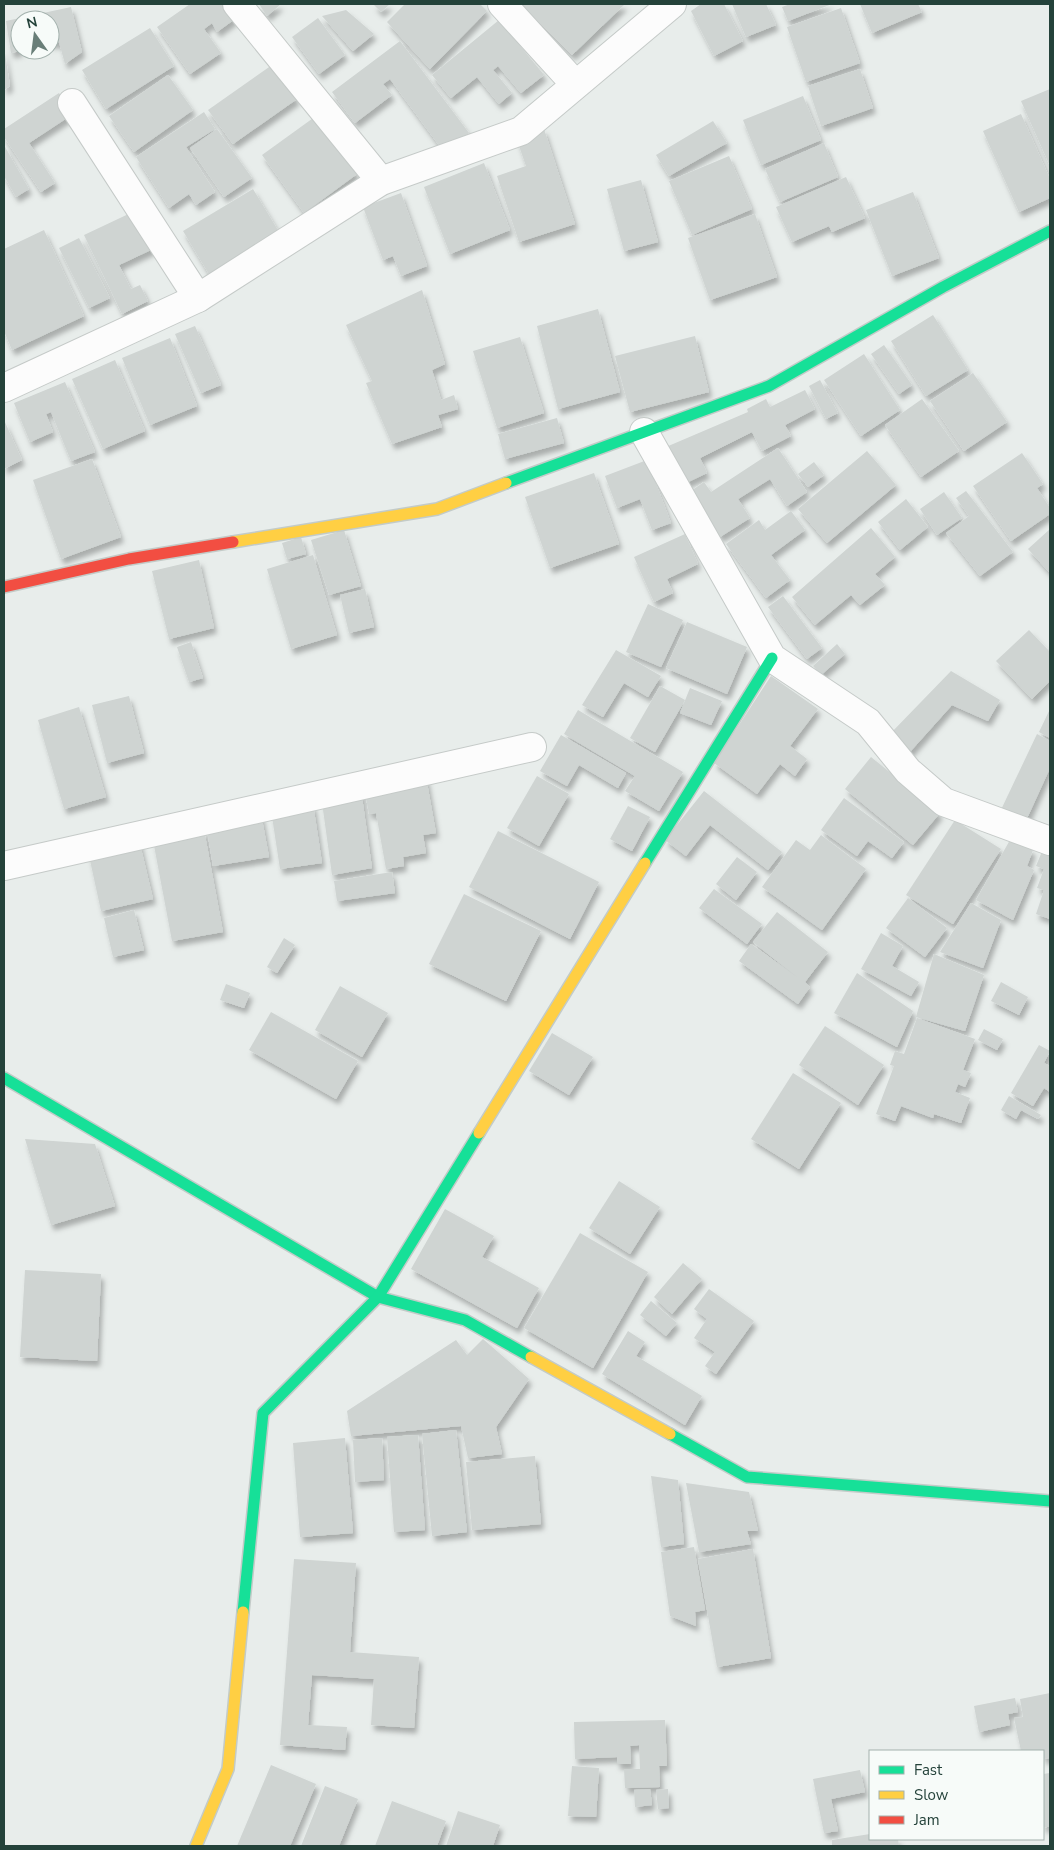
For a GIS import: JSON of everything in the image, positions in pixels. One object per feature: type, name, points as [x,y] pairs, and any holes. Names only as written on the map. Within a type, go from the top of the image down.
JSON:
[{"type":"street","points":[[237,4],[381,181]]},
{"type":"street","points":[[502,4],[575,84]]},
{"type":"street","points":[[4,388],[198,298],[381,181],[521,131],[672,4]]},
{"type":"street","points":[[72,103],[198,298]]},
{"type":"street","points":[[4,587],[129,559],[437,509],[769,386],[943,287],[1050,231]]},
{"type":"street","points":[[644,432],[772,658],[868,722],[908,771],[944,802],[1050,841]]},
{"type":"street","points":[[196,1846],[228,1770],[263,1413],[378,1297],[772,658]]},
{"type":"street","points":[[4,866],[532,747]]},
{"type":"street","points":[[4,1078],[378,1297],[465,1320],[747,1478],[1050,1501]]},
{"type":"building","points":[[190,4],[225,4],[235,19],[217,32],[212,23],[204,29],[221,53],[190,74],[157,27]]},
{"type":"building","points":[[259,4],[281,4],[267,16]]},
{"type":"building","points":[[373,4],[390,4],[381,12]]},
{"type":"building","points":[[405,4],[480,4],[487,11],[430,69],[387,22]]},
{"type":"building","points":[[521,4],[625,4],[572,55]]},
{"type":"building","points":[[701,4],[724,4],[743,41],[714,56],[691,11]]},
{"type":"building","points":[[732,4],[766,4],[776,25],[746,37]]},
{"type":"building","points":[[790,4],[832,4],[788,21],[782,7]]},
{"type":"building","points":[[860,4],[918,4],[922,12],[872,33]]},
{"type":"building","points":[[71,7],[82,52],[65,64],[60,46],[60,10],[57,10]]},
{"type":"building","points":[[841,8],[860,63],[806,82],[787,27]]},
{"type":"building","points":[[346,10],[374,34],[353,51],[322,16]]},
{"type":"building","points":[[318,18],[345,55],[319,74],[292,37]]},
{"type":"building","points":[[10,20],[10,47],[6,21]]},
{"type":"building","points":[[499,20],[544,75],[521,93],[498,66],[493,70],[512,93],[499,104],[477,77],[451,98],[432,75]]},
{"type":"building","points":[[150,28],[174,66],[106,109],[82,70]]},
{"type":"building","points":[[400,41],[469,133],[444,152],[390,79],[383,84],[392,95],[355,123],[332,92]]},
{"type":"building","points":[[4,47],[10,86],[4,90]]},
{"type":"building","points":[[272,65],[297,99],[233,144],[208,110]]},
{"type":"building","points":[[860,69],[873,108],[821,126],[808,86]]},
{"type":"building","points":[[168,75],[193,110],[134,152],[109,116]]},
{"type":"building","points":[[1050,89],[1050,166],[1021,101]]},
{"type":"building","points":[[59,93],[73,114],[29,143],[55,183],[41,192],[4,137],[4,129]]},
{"type":"building","points":[[803,96],[821,140],[761,165],[743,120]]},
{"type":"building","points":[[204,112],[215,129],[186,147],[215,192],[196,205],[189,194],[169,208],[136,157]]},
{"type":"building","points":[[1021,114],[1050,179],[1050,198],[1019,212],[983,131]]},
{"type":"building","points":[[316,116],[357,174],[304,213],[262,155]]},
{"type":"building","points":[[713,121],[727,143],[669,176],[656,155]]},
{"type":"building","points":[[217,129],[252,178],[224,197],[190,148]]},
{"type":"building","points":[[544,129],[575,224],[519,242],[497,176],[526,166],[516,137]]},
{"type":"building","points":[[824,143],[838,177],[780,202],[765,169]]},
{"type":"building","points":[[4,145],[29,189],[16,197],[4,176]]},
{"type":"building","points":[[729,156],[752,209],[692,235],[669,181]]},
{"type":"building","points":[[484,163],[510,230],[450,254],[424,187]]},
{"type":"building","points":[[846,177],[865,218],[832,232],[829,226],[792,242],[776,207]]},
{"type":"building","points":[[641,180],[658,242],[624,251],[607,189]]},
{"type":"building","points":[[253,189],[279,232],[209,274],[183,231]]},
{"type":"building","points":[[913,192],[939,258],[892,276],[866,210]]},
{"type":"building","points":[[401,193],[427,266],[401,276],[393,256],[383,260],[363,207]]},
{"type":"building","points":[[137,210],[155,248],[119,265],[131,289],[140,285],[148,301],[122,314],[84,235]]},
{"type":"building","points":[[755,214],[777,277],[710,300],[688,238]]},
{"type":"building","points":[[44,230],[84,316],[12,350],[4,331],[4,249]]},
{"type":"building","points":[[79,238],[110,298],[89,308],[59,248]]},
{"type":"building","points":[[422,290],[445,364],[432,370],[441,400],[454,395],[458,409],[438,415],[442,427],[392,444],[366,383],[372,381],[346,325]]},
{"type":"building","points":[[598,309],[620,392],[558,409],[537,326]]},
{"type":"building","points":[[933,315],[968,370],[926,396],[891,341]]},
{"type":"building","points":[[195,326],[221,385],[201,393],[175,334]]},
{"type":"building","points":[[695,336],[709,392],[630,412],[615,356]]},
{"type":"building","points":[[520,337],[544,413],[497,428],[473,351]]},
{"type":"building","points":[[170,338],[197,406],[150,425],[122,358]]},
{"type":"building","points":[[884,345],[912,385],[899,394],[871,354]]},
{"type":"building","points":[[864,354],[900,410],[861,436],[824,380]]},
{"type":"building","points":[[115,360],[145,431],[103,449],[72,379]]},
{"type":"building","points":[[973,373],[1007,422],[964,451],[930,401]]},
{"type":"building","points":[[820,380],[838,413],[826,419],[809,386]]},
{"type":"building","points":[[65,382],[95,452],[71,461],[51,412],[46,414],[53,432],[30,442],[14,403]]},
{"type":"building","points":[[805,390],[815,409],[785,425],[791,436],[762,451],[752,432],[700,458],[707,473],[684,484],[666,447],[748,412],[747,409],[766,399],[770,407]]},
{"type":"building","points":[[922,399],[959,451],[921,477],[885,425]]},
{"type":"building","points":[[557,418],[564,443],[505,459],[498,434]]},
{"type":"building","points":[[4,420],[22,460],[4,469]]},
{"type":"building","points":[[778,448],[807,492],[787,506],[770,479],[738,499],[750,518],[720,537],[691,491],[704,482],[711,492]]},
{"type":"building","points":[[867,451],[896,485],[827,543],[798,509]]},
{"type":"building","points":[[1022,453],[1043,484],[1037,488],[1050,508],[1050,514],[1011,541],[973,486]]},
{"type":"building","points":[[92,459],[121,537],[61,559],[33,480]]},
{"type":"building","points":[[647,460],[671,523],[652,530],[640,499],[617,508],[605,476]]},
{"type":"building","points":[[814,462],[824,475],[808,487],[798,474]]},
{"type":"building","points":[[594,473],[619,544],[550,568],[525,497]]},
{"type":"building","points":[[966,491],[1013,552],[980,576],[946,533],[969,516],[956,498]]},
{"type":"building","points":[[944,492],[962,518],[937,535],[920,509]]},
{"type":"building","points":[[906,499],[928,527],[900,550],[878,522]]},
{"type":"building","points":[[791,511],[805,530],[771,555],[790,580],[766,598],[726,544],[759,520],[765,530]]},
{"type":"building","points":[[871,528],[895,557],[875,574],[885,585],[860,605],[851,595],[815,625],[792,597]]},
{"type":"building","points":[[1050,529],[1050,573],[1028,549]]},
{"type":"building","points":[[344,530],[361,586],[329,595],[311,540]]},
{"type":"building","points":[[685,534],[698,564],[667,579],[673,593],[654,602],[634,557]]},
{"type":"building","points":[[301,537],[306,554],[287,559],[282,543]]},
{"type":"building","points":[[313,555],[337,635],[291,649],[267,569]]},
{"type":"building","points":[[199,560],[214,628],[169,639],[152,571]]},
{"type":"building","points":[[365,589],[374,627],[349,633],[340,595]]},
{"type":"building","points":[[783,596],[822,648],[807,659],[768,607]]},
{"type":"building","points":[[648,604],[683,620],[661,667],[626,652]]},
{"type":"building","points":[[687,622],[747,647],[727,694],[666,668]]},
{"type":"building","points":[[1029,630],[1050,652],[1050,681],[1032,699],[996,661]]},
{"type":"building","points":[[191,642],[203,678],[189,682],[177,647]]},
{"type":"building","points":[[837,644],[845,654],[821,675],[813,666]]},
{"type":"building","points":[[616,650],[661,676],[648,697],[624,683],[603,717],[582,705]]},
{"type":"building","points":[[951,671],[1000,700],[988,721],[952,705],[909,753],[890,734]]},
{"type":"building","points":[[771,676],[818,709],[790,746],[807,759],[795,776],[780,764],[757,794],[714,763]]},
{"type":"building","points":[[660,686],[685,700],[655,752],[630,738]]},
{"type":"building","points":[[690,688],[722,701],[711,725],[680,713]]},
{"type":"building","points":[[129,696],[144,753],[107,763],[92,705]]},
{"type":"building","points":[[79,707],[106,797],[64,809],[38,720]]},
{"type":"building","points":[[1050,709],[1050,738],[1039,732]]},
{"type":"building","points":[[578,710],[683,772],[659,811],[625,791],[635,776],[564,734]]},
{"type":"building","points":[[1037,734],[1050,741],[1050,768],[1024,825],[999,814]]},
{"type":"building","points":[[561,735],[626,773],[618,788],[579,765],[567,786],[540,771]]},
{"type":"building","points":[[871,757],[940,813],[913,845],[845,789]]},
{"type":"building","points":[[537,776],[569,794],[539,846],[507,828]]},
{"type":"building","points":[[426,777],[436,833],[423,835],[426,853],[403,857],[404,866],[386,869],[376,813],[369,814],[364,787]]},
{"type":"building","points":[[361,790],[372,868],[332,875],[321,795]]},
{"type":"building","points":[[704,791],[782,852],[768,870],[710,825],[686,856],[665,840]]},
{"type":"building","points":[[844,798],[904,842],[892,858],[868,841],[857,856],[821,830]]},
{"type":"building","points":[[313,804],[322,863],[280,869],[271,810]]},
{"type":"building","points":[[628,806],[650,817],[632,851],[610,839]]},
{"type":"building","points":[[261,814],[269,857],[213,866],[206,824]]},
{"type":"building","points":[[955,820],[1001,849],[953,924],[906,895]]},
{"type":"building","points":[[204,830],[223,932],[172,941],[153,840]]},
{"type":"building","points":[[498,831],[599,882],[570,939],[469,887]]},
{"type":"building","points":[[821,835],[866,869],[822,930],[762,887],[796,840],[810,850]]},
{"type":"building","points":[[139,840],[153,899],[101,911],[88,851]]},
{"type":"building","points":[[1010,840],[1033,850],[1027,866],[1034,870],[1013,920],[976,900]]},
{"type":"building","points":[[1043,849],[1050,851],[1050,919],[1036,914],[1044,890],[1037,888],[1044,869],[1036,866]]},
{"type":"building","points":[[737,857],[757,872],[736,900],[716,884]]},
{"type":"building","points":[[392,872],[395,893],[337,901],[334,881]]},
{"type":"building","points":[[714,889],[762,924],[747,944],[699,908]]},
{"type":"building","points":[[464,894],[541,931],[506,1001],[429,964]]},
{"type":"building","points":[[908,898],[947,928],[925,957],[886,928]]},
{"type":"building","points":[[971,903],[1001,920],[983,968],[940,952]]},
{"type":"building","points":[[134,910],[144,950],[113,957],[104,918]]},
{"type":"building","points":[[777,912],[828,952],[805,982],[810,987],[798,1004],[739,961],[751,944],[797,977],[753,942]]},
{"type":"building","points":[[881,933],[903,946],[892,966],[919,982],[911,996],[861,969]]},
{"type":"building","points":[[284,938],[295,945],[277,973],[267,967]]},
{"type":"building","points":[[934,954],[984,975],[965,1031],[916,1017]]},
{"type":"building","points":[[857,973],[913,1011],[897,1047],[834,1013]]},
{"type":"building","points":[[1001,982],[1028,997],[1019,1015],[991,1001]]},
{"type":"building","points":[[226,984],[250,993],[244,1008],[220,1000]]},
{"type":"building","points":[[340,986],[388,1013],[362,1057],[315,1030]]},
{"type":"building","points":[[271,1012],[358,1061],[336,1099],[249,1050]]},
{"type":"building","points":[[917,1018],[975,1039],[963,1070],[971,1073],[965,1087],[958,1084],[955,1092],[970,1098],[961,1123],[934,1114],[933,1118],[901,1106],[895,1121],[876,1114],[894,1066],[890,1065],[895,1051],[904,1054]]},
{"type":"building","points":[[825,1026],[884,1065],[858,1105],[799,1065]]},
{"type":"building","points":[[984,1029],[1003,1039],[997,1050],[978,1040]]},
{"type":"building","points":[[552,1033],[593,1057],[569,1095],[529,1071]]},
{"type":"building","points":[[1039,1045],[1050,1051],[1044,1063],[1050,1066],[1050,1092],[1044,1088],[1033,1106],[1011,1093]]},
{"type":"building","points":[[793,1073],[841,1103],[799,1169],[751,1139]]},
{"type":"building","points":[[1009,1096],[1041,1115],[1038,1119],[1021,1110],[1016,1119],[1001,1110]]},
{"type":"building","points":[[25,1139],[95,1144],[115,1206],[51,1225]]},
{"type":"building","points":[[619,1181],[660,1207],[630,1254],[589,1228]]},
{"type":"building","points":[[445,1209],[494,1236],[482,1257],[539,1288],[517,1328],[411,1269]]},
{"type":"building","points":[[580,1233],[648,1272],[593,1368],[524,1328]]},
{"type":"building","points":[[683,1263],[702,1279],[672,1314],[654,1297]]},
{"type":"building","points":[[25,1270],[101,1274],[97,1361],[20,1357]]},
{"type":"building","points":[[709,1289],[754,1321],[716,1374],[705,1366],[715,1352],[694,1338],[707,1319],[694,1309]]},
{"type":"building","points":[[651,1301],[677,1323],[666,1336],[640,1315]]},
{"type":"building","points":[[628,1331],[645,1342],[636,1356],[702,1396],[685,1425],[602,1374]]},
{"type":"building","points":[[483,1339],[529,1379],[496,1427],[502,1454],[468,1458],[461,1426],[351,1436],[347,1411],[456,1340],[467,1355]]},
{"type":"building","points":[[456,1430],[467,1532],[432,1536],[422,1434]]},
{"type":"building","points":[[418,1435],[425,1530],[394,1532],[387,1437]]},
{"type":"building","points":[[345,1438],[353,1533],[300,1537],[293,1443]]},
{"type":"building","points":[[382,1438],[384,1480],[355,1482],[353,1440]]},
{"type":"building","points":[[535,1456],[541,1524],[472,1530],[466,1462]]},
{"type":"building","points":[[651,1476],[678,1480],[684,1544],[661,1547]]},
{"type":"building","points":[[686,1483],[749,1492],[758,1531],[747,1531],[751,1544],[699,1552]]},
{"type":"building","points":[[694,1547],[705,1610],[695,1612],[696,1626],[670,1616],[661,1552]]},
{"type":"building","points":[[753,1549],[771,1658],[717,1667],[698,1559]]},
{"type":"building","points":[[294,1559],[356,1563],[350,1652],[419,1657],[414,1728],[371,1725],[374,1679],[312,1675],[308,1725],[347,1727],[345,1750],[280,1745]]},
{"type":"building","points":[[1050,1693],[1050,1758],[1044,1759],[1044,1750],[1021,1750],[1014,1718],[1023,1717],[1020,1699]]},
{"type":"building","points":[[1015,1698],[1018,1712],[1008,1714],[1010,1725],[979,1732],[974,1706]]},
{"type":"building","points":[[665,1720],[667,1766],[659,1766],[660,1787],[625,1788],[624,1769],[640,1769],[639,1745],[630,1746],[631,1764],[617,1764],[617,1757],[575,1759],[574,1722]]},
{"type":"building","points":[[271,1765],[316,1784],[290,1846],[237,1846]]},
{"type":"building","points":[[572,1766],[599,1768],[596,1817],[568,1816]]},
{"type":"building","points":[[860,1770],[865,1792],[831,1799],[838,1831],[824,1833],[813,1779]]},
{"type":"building","points":[[1050,1773],[1050,1826],[1044,1828],[1044,1774]]},
{"type":"building","points":[[325,1786],[358,1799],[339,1846],[301,1846]]},
{"type":"building","points":[[650,1789],[652,1805],[635,1807],[634,1790]]},
{"type":"building","points":[[668,1789],[669,1808],[658,1809],[656,1790]]},
{"type":"building","points":[[392,1801],[446,1821],[437,1846],[375,1846]]},
{"type":"building","points":[[458,1811],[500,1825],[493,1846],[446,1846]]},
{"type":"building","points":[[869,1834],[869,1840],[898,1840],[899,1846],[832,1846],[832,1840]]},
{"type":"traffic: fast","points":[[506,483],[769,386],[943,287],[1050,231]]},
{"type":"traffic: fast","points":[[645,863],[772,658]]},
{"type":"traffic: fast","points":[[4,1078],[378,1297],[465,1320],[531,1357]]},
{"type":"traffic: fast","points":[[243,1612],[263,1413],[378,1297],[479,1133]]},
{"type":"traffic: fast","points":[[670,1434],[747,1477],[1050,1501]]},
{"type":"traffic: slow","points":[[233,542],[437,509],[506,483]]},
{"type":"traffic: slow","points":[[479,1133],[645,863]]},
{"type":"traffic: slow","points":[[531,1357],[670,1434]]},
{"type":"traffic: slow","points":[[196,1846],[228,1769],[243,1612]]},
{"type":"traffic: jam","points":[[4,587],[129,559],[233,542]]}]
